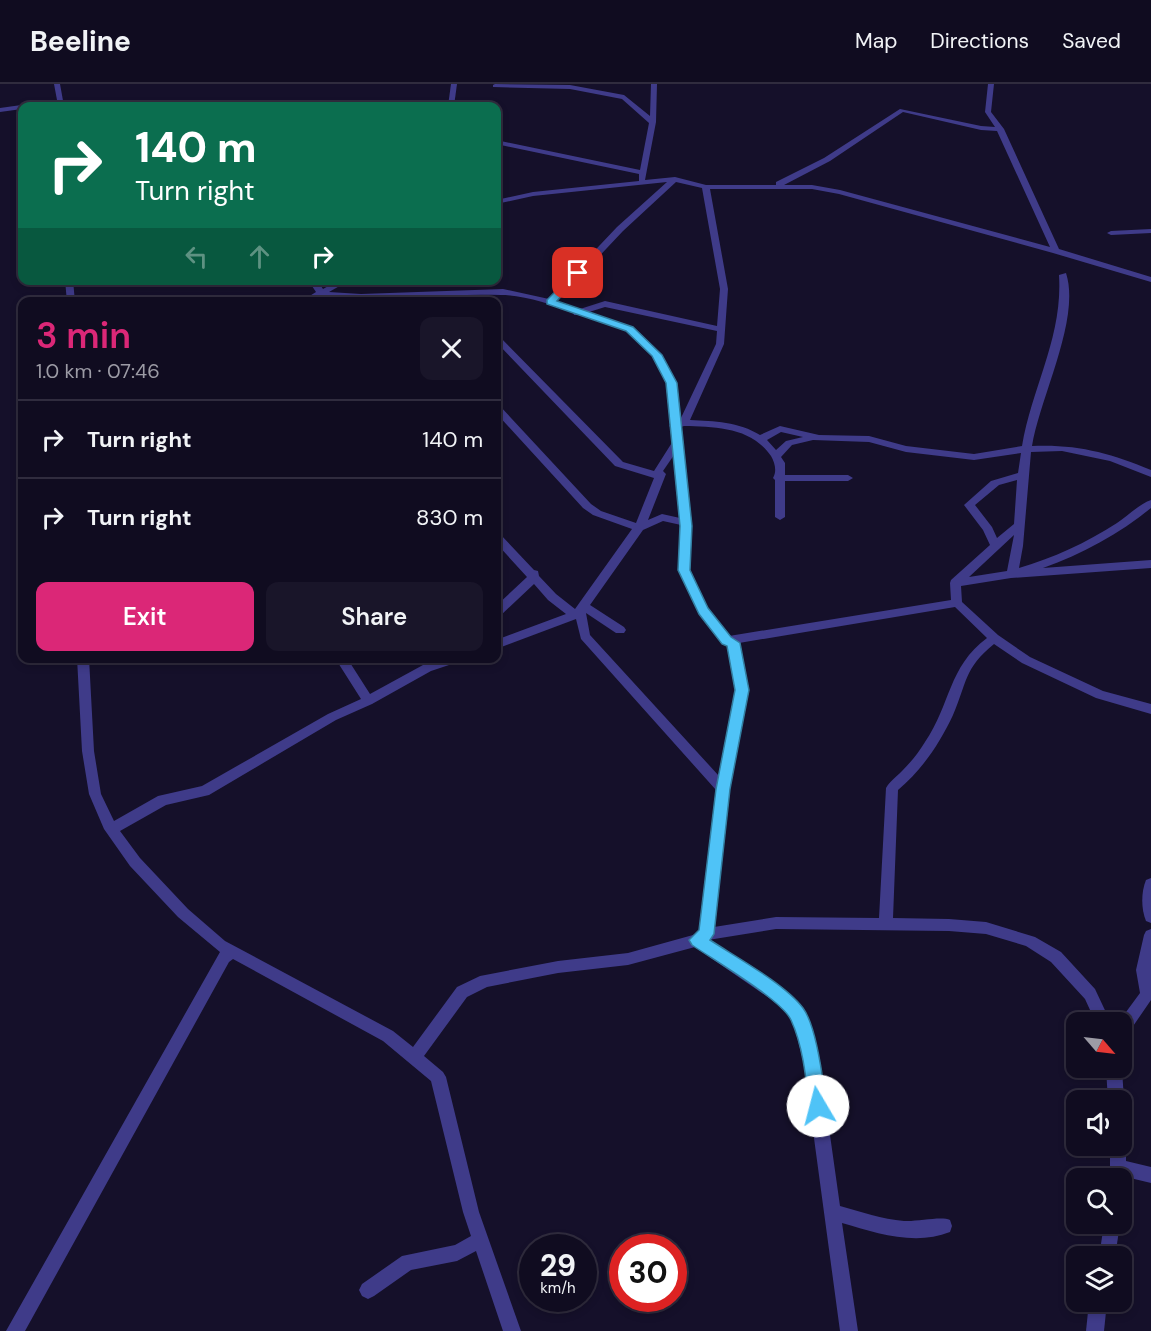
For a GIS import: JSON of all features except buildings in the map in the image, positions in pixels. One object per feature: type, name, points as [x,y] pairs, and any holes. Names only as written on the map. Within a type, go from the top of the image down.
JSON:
[{"type":"street","points":[[57,84],[60,102]]},
{"type":"street","points":[[452,102],[454,84]]},
{"type":"street","points":[[641,183],[653,122],[654,84]]},
{"type":"street","points":[[992,84],[988,112],[1000,129],[1056,251]]},
{"type":"street","points":[[495,87],[570,87],[624,97],[653,122]]},
{"type":"street","points":[[0,110],[18,108]]},
{"type":"street","points":[[767,188],[813,171],[865,132],[902,110],[981,128],[1000,129]]},
{"type":"street","points":[[501,143],[644,173]]},
{"type":"street","points":[[501,201],[533,194],[675,179],[706,187],[812,187],[840,192],[1056,251],[1151,280]]},
{"type":"street","points":[[551,302],[620,229],[675,179]]},
{"type":"street","points":[[679,424],[720,344],[724,289],[706,187]]},
{"type":"street","points":[[1111,233],[1151,231]]},
{"type":"street","points":[[1012,574],[1017,557],[1018,526],[1027,450],[1035,410],[1055,352],[1066,300],[1063,275]]},
{"type":"street","points":[[326,297],[340,285]]},
{"type":"street","points":[[499,285],[503,292]]},
{"type":"street","points":[[468,297],[503,292],[551,302],[577,313],[630,329],[657,355],[672,383],[679,424],[678,441],[685,523],[684,570],[703,611],[726,641],[733,643],[742,690],[723,789],[702,937]]},
{"type":"street","points":[[577,313],[605,304],[721,330]]},
{"type":"street","points":[[501,341],[619,464],[656,475],[660,474],[639,528],[579,610],[568,620],[501,643]]},
{"type":"street","points":[[501,412],[586,506],[597,513],[639,528],[662,517],[685,523]]},
{"type":"street","points":[[679,424],[733,425],[760,439],[780,463],[778,478],[780,517]]},
{"type":"street","points":[[760,439],[780,429],[819,438]]},
{"type":"street","points":[[776,456],[789,443],[819,438],[869,439],[906,449],[974,457],[987,453],[1062,448],[1088,451],[1151,474]]},
{"type":"street","points":[[656,475],[678,441]]},
{"type":"street","points":[[995,544],[988,529],[969,505],[995,483],[1023,476]]},
{"type":"street","points":[[778,478],[848,478]]},
{"type":"street","points":[[1012,574],[1055,559],[1113,530],[1151,503]]},
{"type":"street","points":[[955,583],[979,564],[995,544],[1018,526]]},
{"type":"street","points":[[501,541],[534,574],[552,597],[620,630]]},
{"type":"street","points":[[955,583],[1012,574],[1151,564]]},
{"type":"street","points":[[501,608],[529,583],[534,574]]},
{"type":"street","points":[[955,583],[957,603],[994,638],[1026,660],[1100,695],[1151,709]]},
{"type":"street","points":[[726,641],[957,603]]},
{"type":"street","points":[[579,610],[585,636],[723,789]]},
{"type":"street","points":[[886,925],[892,788],[914,770],[925,755],[929,744],[941,727],[963,667],[979,648],[994,638]]},
{"type":"street","points":[[83,663],[88,751],[95,794],[111,829],[135,862],[183,913],[220,945],[388,1036],[438,1077],[471,1212],[512,1331]]},
{"type":"street","points":[[344,663],[369,701]]},
{"type":"street","points":[[111,829],[163,800],[205,791],[332,717],[369,701],[427,668],[442,663]]},
{"type":"street","points":[[1151,884],[1149,898],[1151,917]]},
{"type":"street","points":[[415,1057],[462,992],[485,981],[558,966],[628,959],[702,937],[776,923],[949,925],[986,928],[1030,941],[1056,957],[1090,994],[1099,1012]]},
{"type":"street","points":[[1132,1016],[1147,994],[1151,935]]},
{"type":"street","points":[[702,937],[783,999],[798,1014],[812,1064],[849,1331]]},
{"type":"street","points":[[15,1331],[224,957],[232,952]]},
{"type":"street","points":[[1132,1174],[1151,1175]]},
{"type":"street","points":[[833,1212],[904,1231],[932,1230],[944,1226]]},
{"type":"street","points":[[368,1290],[408,1262],[457,1253],[480,1240]]},
{"type":"street","points":[[1095,1331],[1097,1312]]},
{"type":"route","points":[[578,273],[551,302],[577,313],[630,329],[657,355],[672,383],[674,426],[678,441],[686,526],[684,570],[703,611],[726,641],[733,643],[738,663],[742,690],[739,713],[723,789],[706,934],[697,940],[783,999],[798,1014],[812,1064],[818,1106]]}]
